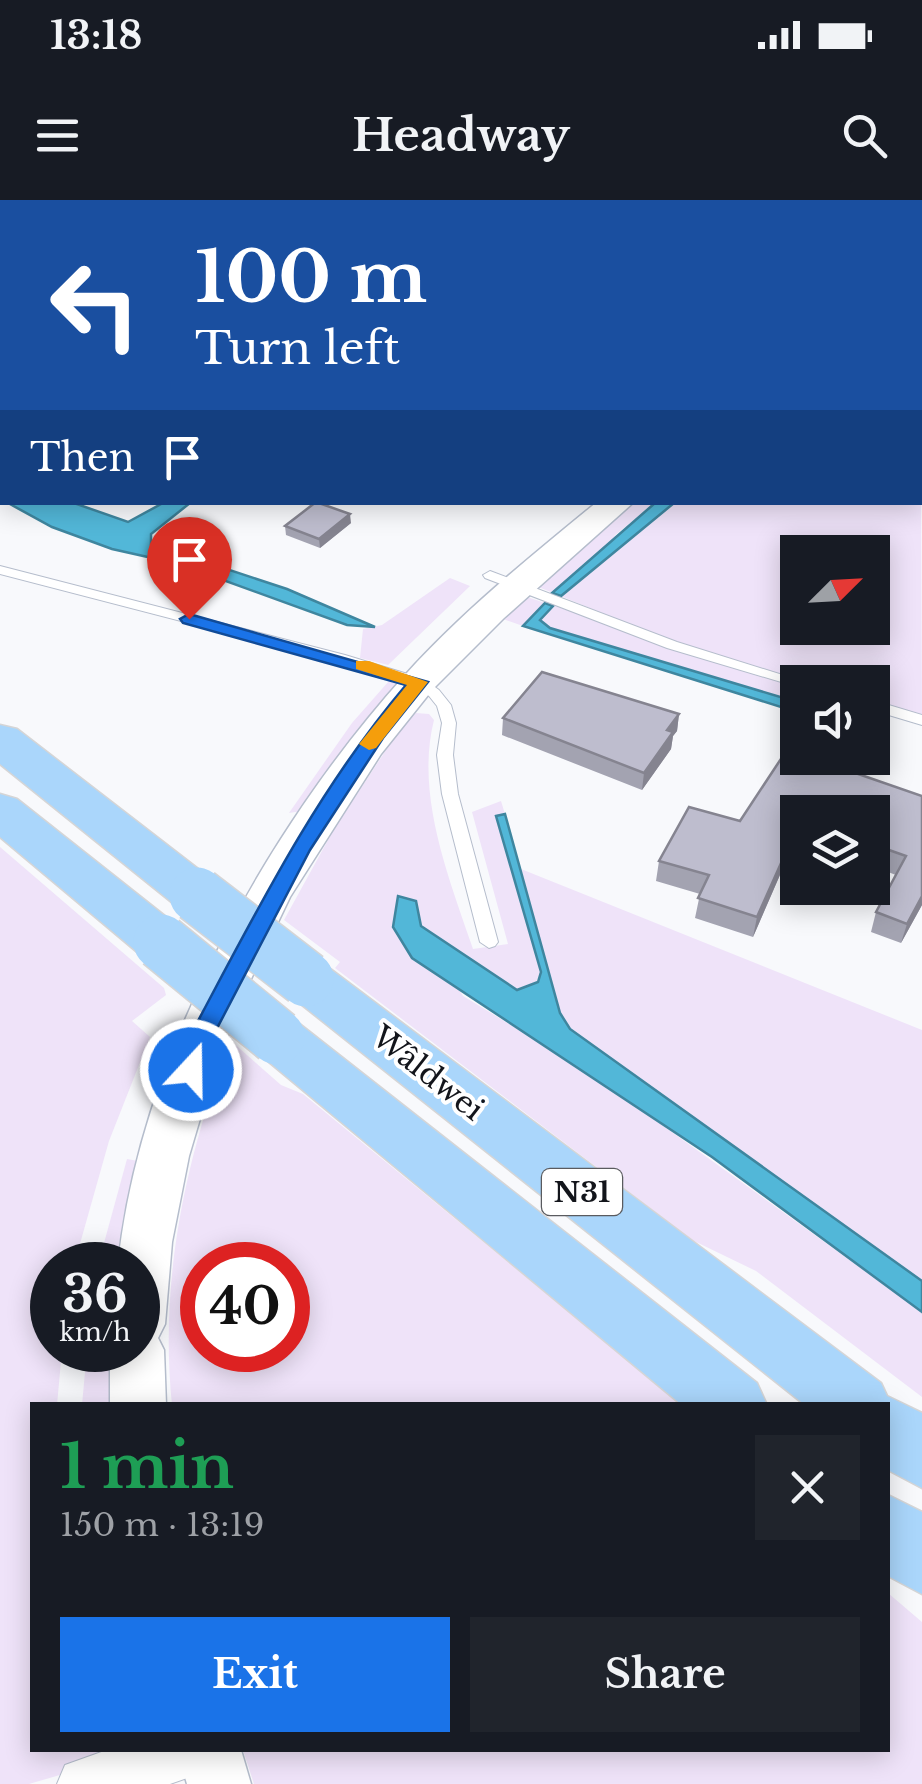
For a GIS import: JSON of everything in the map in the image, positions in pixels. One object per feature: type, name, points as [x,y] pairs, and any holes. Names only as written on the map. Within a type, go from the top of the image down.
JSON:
[{"type":"highway","name":"Wâldwei","points":[[0,740],[853,1402]]},
{"type":"highway","name":"N31","points":[[0,811],[729,1402]]},
{"type":"highway","points":[[890,1430],[922,1455]]},
{"type":"highway","points":[[890,1532],[922,1558]]},
{"type":"street","points":[[144,1242],[157,1170],[202,1036],[270,900],[331,796],[503,581],[614,505]]},
{"type":"street","points":[[137,1372],[138,1402]]},
{"type":"street","points":[[84,1784],[188,1752]]},
{"type":"street","points":[[209,1752],[220,1784]]},
{"type":"lane","points":[[0,570],[419,682],[444,704],[450,794],[489,942]]},
{"type":"lane","points":[[503,581],[672,645],[780,678]]},
{"type":"lane","points":[[890,711],[922,720]]},
{"type":"shaded area","points":[[633,505],[653,505],[614,536],[636,533],[671,505],[921,505],[922,717],[890,707],[890,665],[780,665],[780,674],[673,642],[536,586]]},
{"type":"shaded area","points":[[450,578],[470,586],[388,665],[360,658],[363,629],[382,625]]},
{"type":"shaded area","points":[[524,596],[780,680],[780,697],[550,628],[540,620],[545,603],[523,626],[500,618]]},
{"type":"shaded area","points":[[389,681],[398,685],[373,711],[302,811],[289,813],[352,723]]},
{"type":"shaded area","points":[[416,713],[429,714],[434,720],[429,748],[432,807],[445,865],[473,949],[508,944],[472,812],[501,801],[505,814],[497,816],[541,973],[534,986],[518,990],[421,926],[398,896],[463,996],[587,1071],[922,1312],[922,1397],[756,1271],[692,1240],[335,968],[340,962],[284,920],[333,831],[401,727]]},
{"type":"shaded area","points":[[0,847],[164,988],[166,995],[132,1021],[150,1037],[109,1141],[80,1242],[30,1242],[30,1372],[60,1372],[57,1402],[30,1402],[30,1752],[98,1752],[101,1763],[29,1784],[0,1784]]},
{"type":"shaded area","points":[[521,869],[922,1030],[922,1281],[570,1029],[560,1013]]},
{"type":"shaded area","points":[[230,1040],[281,1085],[303,1094],[678,1402],[172,1402],[169,1311],[189,1174]]},
{"type":"shaded area","points":[[127,1159],[138,1161],[123,1242],[104,1242]]},
{"type":"shaded area","points":[[85,1372],[112,1372],[112,1402],[82,1402]]},
{"type":"shaded area","points":[[890,1595],[922,1622],[922,1784],[254,1784],[244,1752],[890,1752]]},
{"type":"water","points":[[12,505],[80,505],[128,522],[159,505],[187,505],[151,534],[151,544],[287,589],[375,627],[347,625],[179,564],[112,549],[52,527]]},
{"type":"water","points":[[653,505],[672,505],[561,596],[552,593]]},
{"type":"water","points":[[545,603],[553,606],[540,620],[550,628],[780,697],[780,707],[523,626]]},
{"type":"water","points":[[505,814],[560,1013],[570,1029],[922,1281],[922,1312],[712,1157],[412,958],[393,927],[398,896],[416,901],[421,926],[517,990],[538,982],[541,972],[496,816]]},
{"type":"building","points":[[312,505],[350,514],[319,539],[285,526]]},
{"type":"building","points":[[542,672],[679,714],[667,730],[673,732],[644,773],[503,718]]},
{"type":"building","points":[[780,760],[780,775],[861,775],[922,796],[922,896],[907,924],[876,912],[880,905],[890,905],[890,886],[906,856],[890,850],[890,795],[780,795],[780,865],[757,917],[698,898],[709,875],[659,861],[689,807],[740,821]]},
{"type":"slow traffic","points":[[362,665],[419,682],[369,744]]},
{"type":"route","points":[[189,619],[419,682],[376,733],[300,848],[202,1036],[191,1070]]}]
